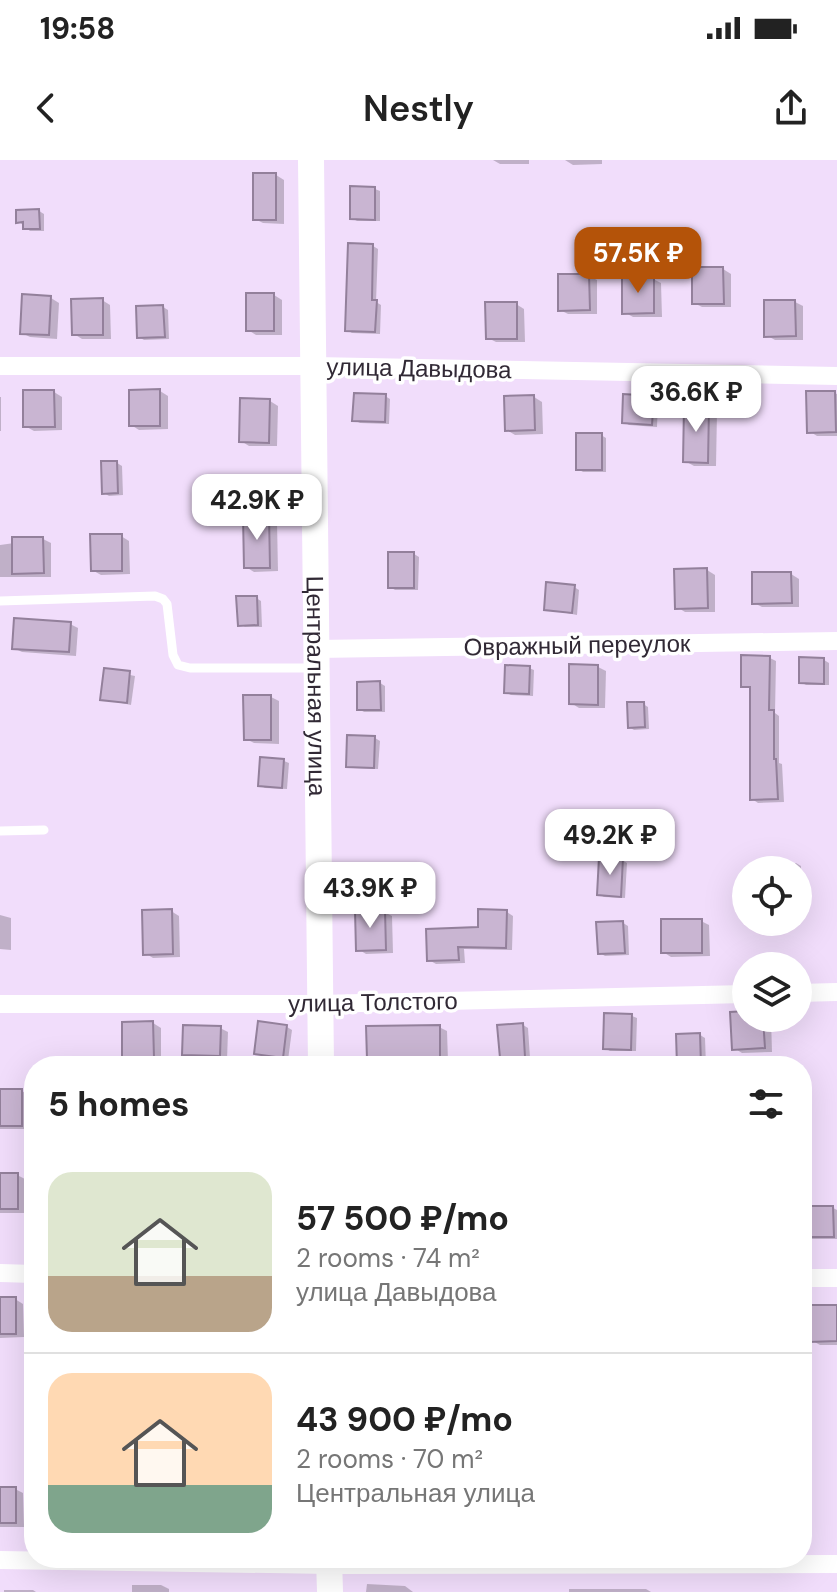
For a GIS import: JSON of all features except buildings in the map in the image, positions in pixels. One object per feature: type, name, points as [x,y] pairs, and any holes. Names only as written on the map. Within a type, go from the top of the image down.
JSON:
[{"type":"street","name":"Центральная улица","points":[[311,160],[321,1056]]},
{"type":"street","name":"улица Давыдова","points":[[0,366],[315,366],[837,376]]},
{"type":"street","name":"Овражный переулок","points":[[316,658],[837,641]]},
{"type":"street","points":[[812,993],[837,992]]},
{"type":"street","name":"улица Толстого","points":[[0,1004],[320,1004],[732,994]]},
{"type":"street","points":[[0,1273],[24,1274]]},
{"type":"street","points":[[812,1278],[837,1278]]},
{"type":"street","points":[[0,1560],[24,1560]]},
{"type":"street","points":[[812,1564],[837,1564]]},
{"type":"street","points":[[329,1568],[330,1592]]},
{"type":"lane","name":"Овражный переулок","points":[[0,601],[155,596],[167,604],[173,655],[178,665],[190,668],[316,658]]},
{"type":"lane","points":[[0,831],[44,830]]}]
